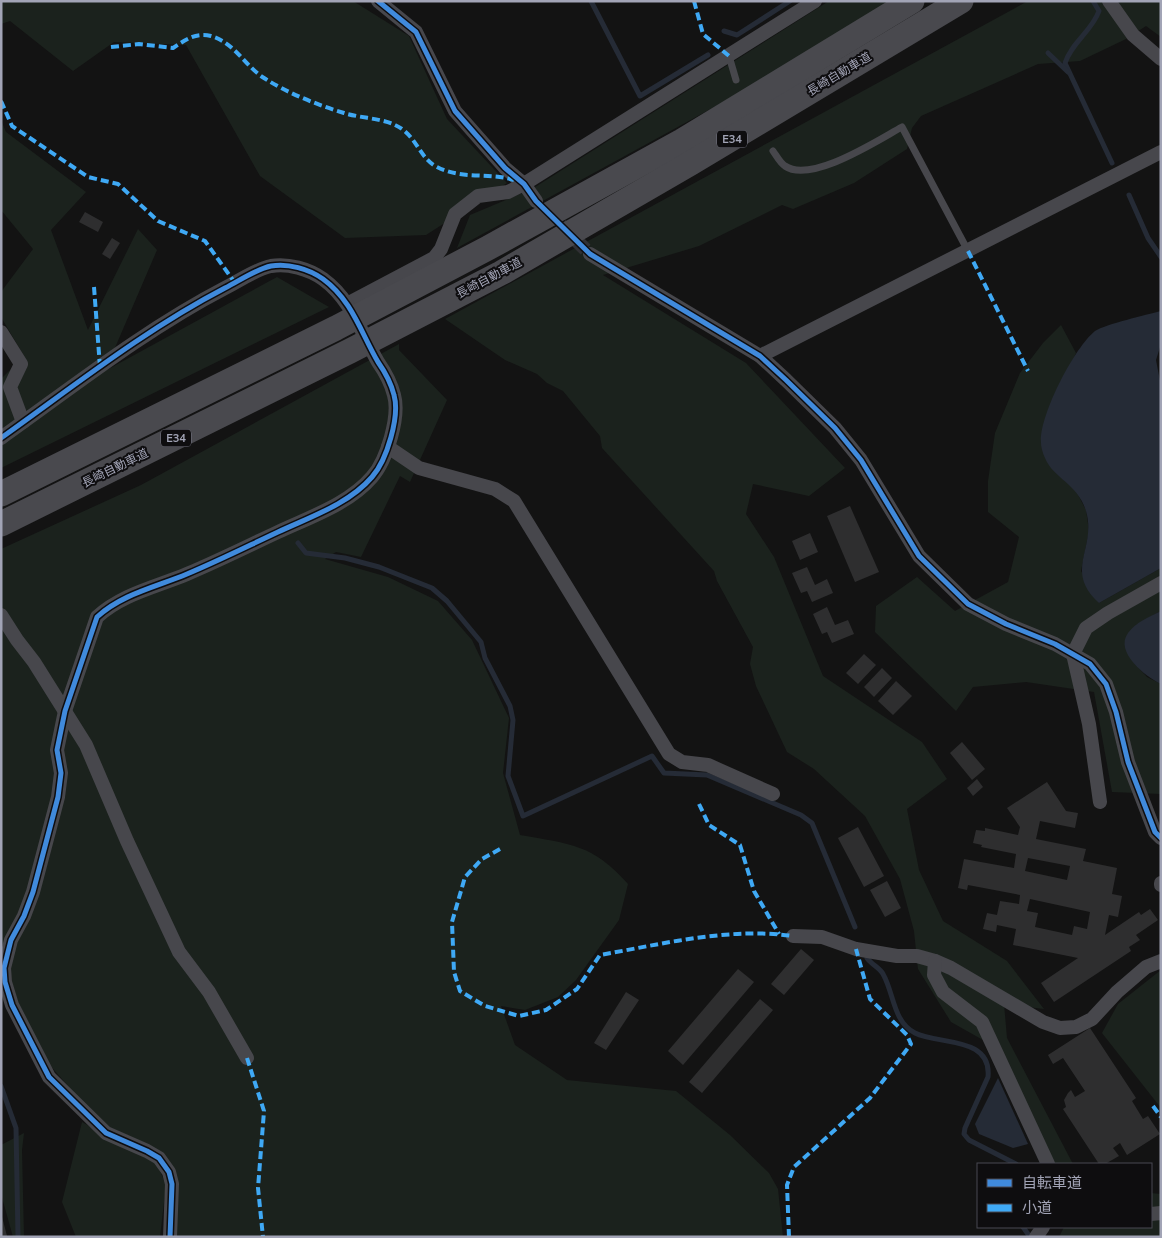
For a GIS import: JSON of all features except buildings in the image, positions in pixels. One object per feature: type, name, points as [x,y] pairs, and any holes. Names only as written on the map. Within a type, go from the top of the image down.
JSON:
[{"type":"highway","name":"長崎自動車道","points":[[1,494],[336,328],[488,248],[682,141],[912,1]]},
{"type":"highway","name":"長崎自動車道","points":[[1,524],[350,351],[501,273],[691,163],[960,1]]},
{"type":"street","points":[[378,1],[416,32],[455,112],[505,168],[524,184],[536,201]]},
{"type":"street","points":[[349,303],[434,258],[441,249],[455,214],[478,196],[508,192],[524,184],[815,1]]},
{"type":"street","points":[[1109,1],[1133,35],[1161,59]]},
{"type":"street","points":[[760,356],[1161,152]]},
{"type":"street","points":[[590,254],[760,356],[835,428],[861,460],[919,556],[968,604],[1090,664],[1106,684],[1116,712],[1128,762],[1155,832],[1161,838]]},
{"type":"street","points":[[1,438],[100,366],[200,301],[270,266],[294,266],[323,279],[349,303],[388,377],[395,397],[393,428],[388,447],[374,475],[360,489],[337,504],[188,573],[125,597],[107,608],[97,617],[89,634],[65,712],[58,750],[61,773],[58,798],[33,892],[24,916],[11,940],[4,968],[5,982],[12,1005],[49,1077],[106,1133],[147,1151],[158,1158],[169,1172],[172,1184],[170,1237]]},
{"type":"street","points":[[1,332],[21,364],[10,387],[23,422]]},
{"type":"street","points":[[388,447],[419,468],[494,489],[514,501],[669,754],[682,762],[708,765],[773,794]]},
{"type":"street","points":[[1100,802],[1089,724],[1073,654],[1086,628],[1108,613],[1161,583]]},
{"type":"street","points":[[1,615],[34,662],[86,745],[127,841],[179,952],[208,992],[247,1058]]},
{"type":"street","points":[[793,936],[822,937],[856,948],[897,956],[917,956],[935,961],[951,968],[1043,1022],[1060,1028],[1076,1027],[1092,1019],[1117,992],[1146,967],[1161,961]]},
{"type":"street","points":[[935,961],[934,976],[943,992],[982,1022],[1048,1163]]},
{"type":"lane","points":[[728,56],[736,80]]},
{"type":"lane","points":[[773,151],[785,166],[804,171],[836,162],[902,127],[968,251]]},
{"type":"shaded area","points":[[1,1],[353,1],[409,36],[447,119],[507,183],[426,235],[345,238],[260,176],[186,45],[114,42],[73,71],[10,21],[1,24]]},
{"type":"shaded area","points":[[829,1],[890,1],[769,77],[457,248],[470,215],[532,189]]},
{"type":"shaded area","points":[[1028,1],[1161,1],[1161,37],[1146,26],[1126,39],[1080,61],[1038,64],[921,116],[912,128],[907,149],[854,183],[793,209],[782,205],[699,246],[603,275],[746,363],[845,468],[809,496],[753,484],[746,514],[774,557],[823,676],[922,742],[947,779],[907,809],[919,870],[943,921],[1007,961],[1044,1009],[1004,1004],[1007,1038],[1072,1163],[1046,1163],[983,1040],[951,1022],[918,969],[914,931],[900,879],[865,816],[814,769],[787,752],[756,686],[750,664],[753,647],[717,581],[714,571],[602,448],[600,436],[563,391],[547,383],[537,374],[505,360],[445,319]]},
{"type":"shaded area","points":[[1,120],[6,132],[86,192],[51,230],[88,330],[138,229],[157,250],[105,371],[277,277],[329,307],[1,468],[1,379],[24,356],[1,317],[1,292],[33,249],[1,210]]},
{"type":"shaded area","points":[[1161,311],[1161,344],[1156,360],[1161,386],[1161,568],[1099,603],[1083,580],[1083,559],[1088,537],[1086,511],[1077,494],[1054,471],[1044,456],[1041,443],[1042,431],[1059,383],[1077,352],[1095,331]]},
{"type":"shaded area","points":[[1061,325],[1076,353],[1046,416],[1057,474],[1075,489],[1086,510],[1089,531],[1081,571],[1099,603],[1161,568],[1161,611],[1136,625],[1133,662],[1147,677],[1161,684],[1161,794],[1112,792],[1094,692],[1026,682],[973,687],[956,711],[875,632],[876,606],[917,577],[955,611],[1008,582],[1019,537],[988,512],[988,481],[995,433],[1020,373],[1043,343]]},
{"type":"shaded area","points":[[399,344],[399,350],[447,400],[410,482],[400,476],[361,557],[336,552],[325,559],[388,577],[438,601],[472,640],[509,718],[503,773],[520,835],[567,844],[592,853],[628,884],[619,920],[576,980],[558,997],[525,1010],[501,1006],[515,1045],[567,1080],[676,1091],[730,1135],[769,1173],[778,1189],[783,1237],[176,1237],[177,1194],[143,1142],[109,1127],[75,1094],[48,1063],[21,1012],[10,975],[13,945],[1,945],[1,549],[141,485]]},
{"type":"shaded area","points":[[1161,611],[1161,684],[1140,670],[1128,656],[1125,640],[1128,633],[1135,626]]},
{"type":"shaded area","points":[[1161,970],[1161,1108],[1102,1033],[1118,1004]]},
{"type":"shaded area","points":[[998,1078],[1028,1144],[1013,1148],[979,1134],[975,1124]]},
{"type":"shaded area","points":[[82,1122],[157,1164],[166,1185],[160,1237],[76,1237],[62,1202]]},
{"type":"shaded area","points":[[24,1133],[22,1150],[24,1237],[13,1237],[1,1194],[1,1145]]},
{"type":"shaded area","points":[[1152,1193],[1161,1194],[1161,1237],[1059,1237],[1064,1228],[1152,1228]]},
{"type":"waterway","points":[[591,1],[640,96],[708,55]]},
{"type":"waterway","points":[[724,31],[737,35],[790,1]]},
{"type":"waterway","points":[[1093,1],[1099,11],[1096,18],[1072,49],[1065,63],[1112,163]]},
{"type":"waterway","points":[[1048,53],[1068,72]]},
{"type":"waterway","points":[[1129,195],[1148,238],[1161,257]]},
{"type":"waterway","points":[[298,543],[306,553],[345,558],[379,567],[432,588],[447,601],[481,642],[485,658],[510,706],[513,720],[508,776],[523,816],[652,756],[664,773],[707,775],[801,815],[812,823],[855,927]]},
{"type":"waterway","points":[[867,958],[883,974],[898,1015],[908,1028],[925,1037],[973,1048],[982,1055],[987,1064],[988,1077],[964,1134],[969,1140],[1014,1163]]},
{"type":"waterway","points":[[1,1086],[16,1128],[18,1237]]},
{"type":"waterway","points":[[1024,1228],[1030,1237]]},
{"type":"tunnel","points":[[546,210],[590,254]]},
{"type":"marked path","points":[[694,1],[703,34],[729,56]]},
{"type":"marked path","points":[[111,47],[139,44],[173,48],[196,36],[211,36],[227,44],[264,78],[293,94],[344,113],[383,121],[402,129],[426,158],[437,167],[466,175],[495,176],[514,180]]},
{"type":"marked path","points":[[1,101],[12,126],[88,177],[118,184],[158,221],[205,241],[235,283]]},
{"type":"marked path","points":[[968,251],[1028,371]]},
{"type":"marked path","points":[[94,287],[100,367]]},
{"type":"marked path","points":[[699,804],[709,825],[740,845],[754,891],[779,934]]},
{"type":"marked path","points":[[500,849],[482,859],[465,877],[452,922],[454,972],[460,991],[485,1006],[519,1016],[546,1010],[577,989],[600,955],[720,935],[769,934],[793,936]]},
{"type":"marked path","points":[[789,1237],[787,1185],[794,1167],[870,1098],[911,1044],[907,1035],[870,999],[856,949]]},
{"type":"marked path","points":[[247,1058],[264,1111],[258,1188],[263,1237]]},
{"type":"marked path","points":[[1153,1106],[1161,1117]]},
{"type":"cycle path","points":[[378,1],[416,32],[455,111],[505,168],[524,184],[536,201],[590,254],[760,356],[786,380],[835,428],[861,460],[919,556],[968,604],[1006,624],[1055,644],[1090,664],[1106,684],[1116,712],[1128,762],[1155,832],[1161,838]]},
{"type":"cycle path","points":[[1,438],[167,321],[259,270],[278,265],[305,270],[317,275],[333,287],[349,307],[388,378],[394,395],[395,414],[391,438],[383,460],[363,487],[328,509],[210,564],[117,602],[97,617],[65,711],[57,750],[61,773],[58,797],[33,892],[24,916],[11,940],[4,968],[5,982],[12,1005],[49,1077],[106,1133],[159,1158],[169,1172],[172,1184],[170,1237]]}]
